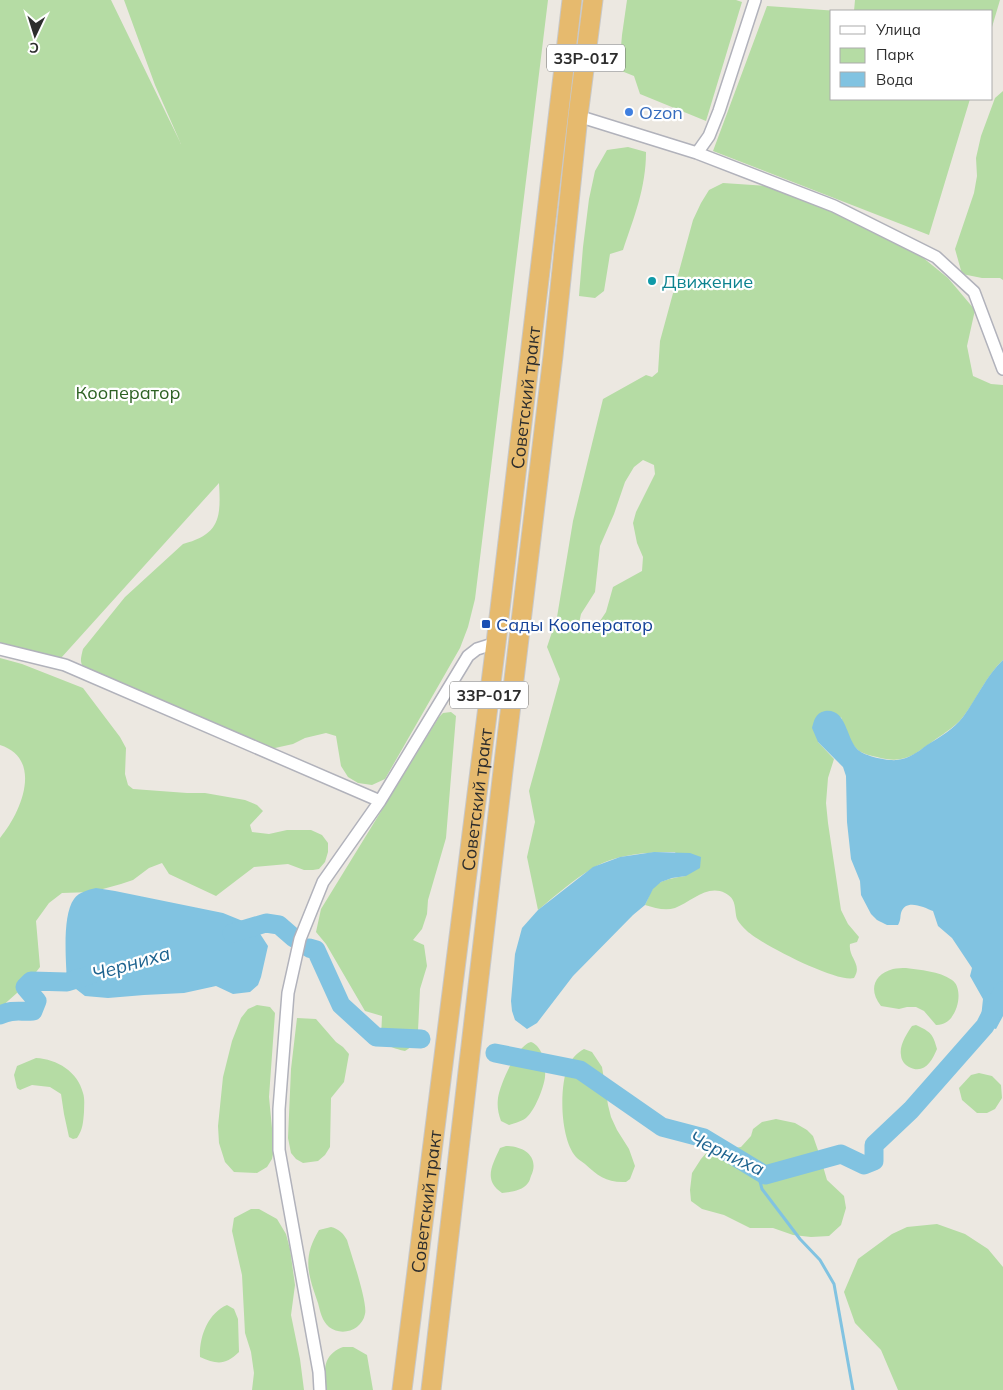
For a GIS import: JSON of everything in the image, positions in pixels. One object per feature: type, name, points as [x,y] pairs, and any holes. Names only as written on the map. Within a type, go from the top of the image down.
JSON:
[{"type":"highway","name":"Советский тракт","points":[[402,1390],[496,643],[572,0]]},
{"type":"highway","name":"Советский тракт","points":[[431,1390],[553,356],[578,116],[594,0]]},
{"type":"street","points":[[697,153],[709,136],[755,0]]},
{"type":"street","points":[[578,116],[697,153],[834,206],[936,256],[974,292],[1003,369]]},
{"type":"street","points":[[320,1390],[320,1372],[280,1150],[279,1109],[288,993],[300,939],[323,882],[380,801],[468,656],[477,649],[496,643]]},
{"type":"street","points":[[0,649],[65,665],[380,801]]},
{"type":"green space","name":"Кооператор","points":[[0,0],[111,0],[181,144],[155,85],[124,0],[548,0],[475,599],[468,627],[460,648],[385,779],[372,785],[358,783],[348,777],[341,766],[336,736],[326,733],[275,748],[253,747],[89,672],[83,667],[81,659],[83,649],[125,597],[183,544],[205,535],[211,530],[216,523],[218,515],[219,483],[61,658],[0,645]]},
{"type":"green space","points":[[627,0],[736,0],[742,2],[706,121],[640,94],[634,76],[619,70]]},
{"type":"green space","points":[[855,0],[1000,0],[993,24],[993,10],[854,10]]},
{"type":"green space","points":[[767,6],[830,10],[830,100],[970,100],[929,235],[713,151]]},
{"type":"green space","points":[[1003,91],[1003,280],[1000,278],[982,278],[962,274],[955,249],[974,193],[977,176],[976,158],[981,136],[995,98]]},
{"type":"green space","points":[[628,147],[646,152],[644,178],[639,202],[623,250],[610,254],[604,291],[595,298],[579,296],[589,199],[595,171],[607,150]]},
{"type":"green space","points":[[723,183],[769,186],[847,217],[916,252],[948,278],[975,310],[967,346],[973,376],[991,384],[1003,385],[1003,660],[960,720],[909,757],[895,760],[859,751],[850,740],[841,717],[818,742],[834,759],[828,778],[826,803],[841,910],[848,924],[859,937],[857,942],[850,944],[857,969],[854,978],[832,975],[816,969],[767,945],[747,931],[738,921],[732,898],[725,893],[718,891],[705,892],[671,909],[660,909],[645,905],[651,892],[659,883],[686,876],[675,852],[633,855],[602,863],[579,877],[538,910],[527,857],[535,822],[529,791],[560,679],[547,647],[557,617],[573,521],[603,399],[646,375],[652,377],[658,372],[660,341],[693,220],[709,190]],"holes":[[[643,460],[654,465],[655,474],[636,512],[633,523],[637,543],[643,557],[642,571],[613,587],[606,612],[596,627],[584,634],[578,628],[581,614],[595,592],[600,546],[625,482],[634,467]]]},
{"type":"green space","points":[[0,658],[22,664],[83,688],[120,737],[126,748],[125,774],[128,785],[133,789],[205,793],[245,800],[257,805],[263,811],[250,825],[252,832],[269,834],[287,830],[311,830],[322,835],[328,843],[325,862],[319,869],[313,870],[304,870],[288,864],[254,867],[216,896],[169,874],[162,863],[149,868],[133,880],[121,884],[92,892],[62,893],[49,903],[36,921],[40,967],[26,985],[0,1008],[0,838],[15,815],[21,801],[25,774],[22,762],[13,752],[0,745]]},
{"type":"green space","points":[[451,712],[456,716],[446,838],[428,900],[427,914],[422,929],[413,940],[424,945],[427,966],[420,989],[418,1031],[411,1047],[405,1051],[390,1046],[383,1041],[381,1032],[382,1016],[365,1011],[326,944],[316,932],[321,909],[439,717],[443,713]]},
{"type":"green space","points":[[906,968],[929,971],[947,977],[956,984],[958,991],[957,1006],[950,1020],[944,1024],[936,1025],[924,1011],[916,1007],[899,1009],[881,1006],[874,989],[877,979],[886,971]]},
{"type":"green space","points":[[257,1005],[270,1007],[275,1013],[269,1097],[274,1149],[272,1159],[267,1167],[257,1173],[234,1172],[225,1162],[219,1143],[218,1126],[223,1077],[232,1041],[241,1018],[248,1009]]},
{"type":"green space","points":[[297,1018],[316,1019],[349,1054],[344,1082],[331,1098],[330,1147],[318,1161],[303,1163],[291,1153],[288,1138],[291,1069]]},
{"type":"green space","points":[[916,1025],[931,1034],[937,1049],[927,1066],[919,1069],[906,1065],[902,1059],[901,1051],[908,1032],[912,1026]]},
{"type":"green space","points":[[531,1042],[535,1044],[543,1057],[545,1067],[544,1081],[539,1098],[530,1114],[523,1120],[509,1125],[501,1121],[499,1115],[499,1092],[515,1057],[520,1050]]},
{"type":"green space","points":[[584,1049],[592,1052],[602,1067],[611,1117],[629,1149],[635,1166],[630,1179],[626,1182],[608,1180],[594,1172],[576,1157],[567,1138],[562,1099],[565,1075],[571,1061]]},
{"type":"green space","points":[[36,1058],[52,1061],[66,1068],[80,1086],[84,1098],[84,1112],[82,1129],[77,1138],[69,1137],[61,1094],[50,1087],[32,1085],[20,1090],[17,1088],[14,1075],[17,1066]]},
{"type":"green space","points":[[979,1073],[992,1076],[1001,1085],[1002,1098],[995,1109],[987,1113],[977,1113],[962,1100],[959,1088],[971,1075]]},
{"type":"green space","points":[[776,1119],[795,1123],[813,1136],[827,1180],[844,1196],[846,1208],[841,1225],[829,1236],[811,1237],[793,1235],[773,1228],[750,1228],[724,1215],[702,1209],[691,1201],[692,1173],[707,1152],[741,1147],[751,1136],[753,1129],[762,1122]]},
{"type":"green space","points":[[506,1146],[519,1148],[529,1154],[532,1158],[533,1169],[526,1186],[516,1191],[502,1193],[493,1183],[491,1172],[500,1148]]},
{"type":"green space","points":[[251,1209],[259,1209],[277,1219],[286,1234],[295,1285],[291,1315],[304,1390],[252,1390],[254,1373],[251,1352],[245,1333],[242,1275],[232,1231],[234,1218]]},
{"type":"green space","points":[[937,1224],[965,1234],[988,1249],[1003,1267],[1003,1390],[898,1390],[881,1350],[855,1323],[844,1292],[858,1259],[892,1234],[907,1227]]},
{"type":"green space","points":[[331,1227],[344,1235],[347,1240],[362,1289],[365,1308],[365,1314],[360,1324],[356,1328],[345,1331],[334,1330],[325,1322],[309,1275],[310,1249],[314,1240],[319,1230]]},
{"type":"green space","points":[[227,1305],[234,1309],[238,1319],[239,1352],[225,1362],[211,1361],[200,1357],[201,1342],[206,1326],[220,1309]]},
{"type":"green space","points":[[343,1347],[353,1347],[367,1355],[373,1390],[326,1390],[326,1364],[331,1354]]},
{"type":"water","points":[[1003,660],[1003,1016],[996,1029],[985,1026],[981,1018],[983,999],[970,976],[972,968],[952,938],[938,926],[933,911],[915,905],[906,906],[903,908],[898,925],[887,925],[877,920],[871,914],[861,895],[860,881],[851,859],[847,822],[846,776],[843,767],[818,742],[812,728],[819,714],[825,711],[832,711],[845,724],[853,744],[860,752],[887,760],[905,758],[942,736],[959,721]]},
{"type":"water","points":[[654,852],[690,853],[701,857],[700,868],[686,876],[661,882],[653,889],[645,905],[573,976],[537,1023],[527,1029],[515,1020],[511,1001],[515,954],[522,928],[538,910],[593,867],[620,857]]},
{"type":"water","points":[[96,888],[223,913],[255,926],[268,946],[258,985],[250,992],[233,994],[216,986],[184,993],[108,998],[85,996],[67,982],[66,927],[70,906],[74,899],[81,893]]},
{"type":"waterway","name":"Черниха","points":[[232,933],[266,923],[279,925],[294,938]]},
{"type":"waterway","name":"Черниха","points":[[309,948],[316,950],[341,1005],[376,1037],[421,1039]]},
{"type":"waterway","name":"Черниха","points":[[0,1015],[12,1011],[33,1011],[37,1001],[25,987],[31,981],[67,982],[90,975]]},
{"type":"waterway","name":"Черниха","points":[[495,1053],[580,1070],[662,1127],[704,1138],[765,1175],[841,1154],[864,1165],[874,1161],[874,1145],[911,1110],[985,1026],[1003,991]]},
{"type":"waterway","points":[[757,1170],[762,1189],[800,1239],[820,1260],[834,1284],[853,1390]]},
{"type":"place","name":"Ozon","points":[[629,112]]},
{"type":"place","name":"Движение","points":[[652,281]]},
{"type":"place","name":"Сады Кооператор","points":[[486,624]]}]
